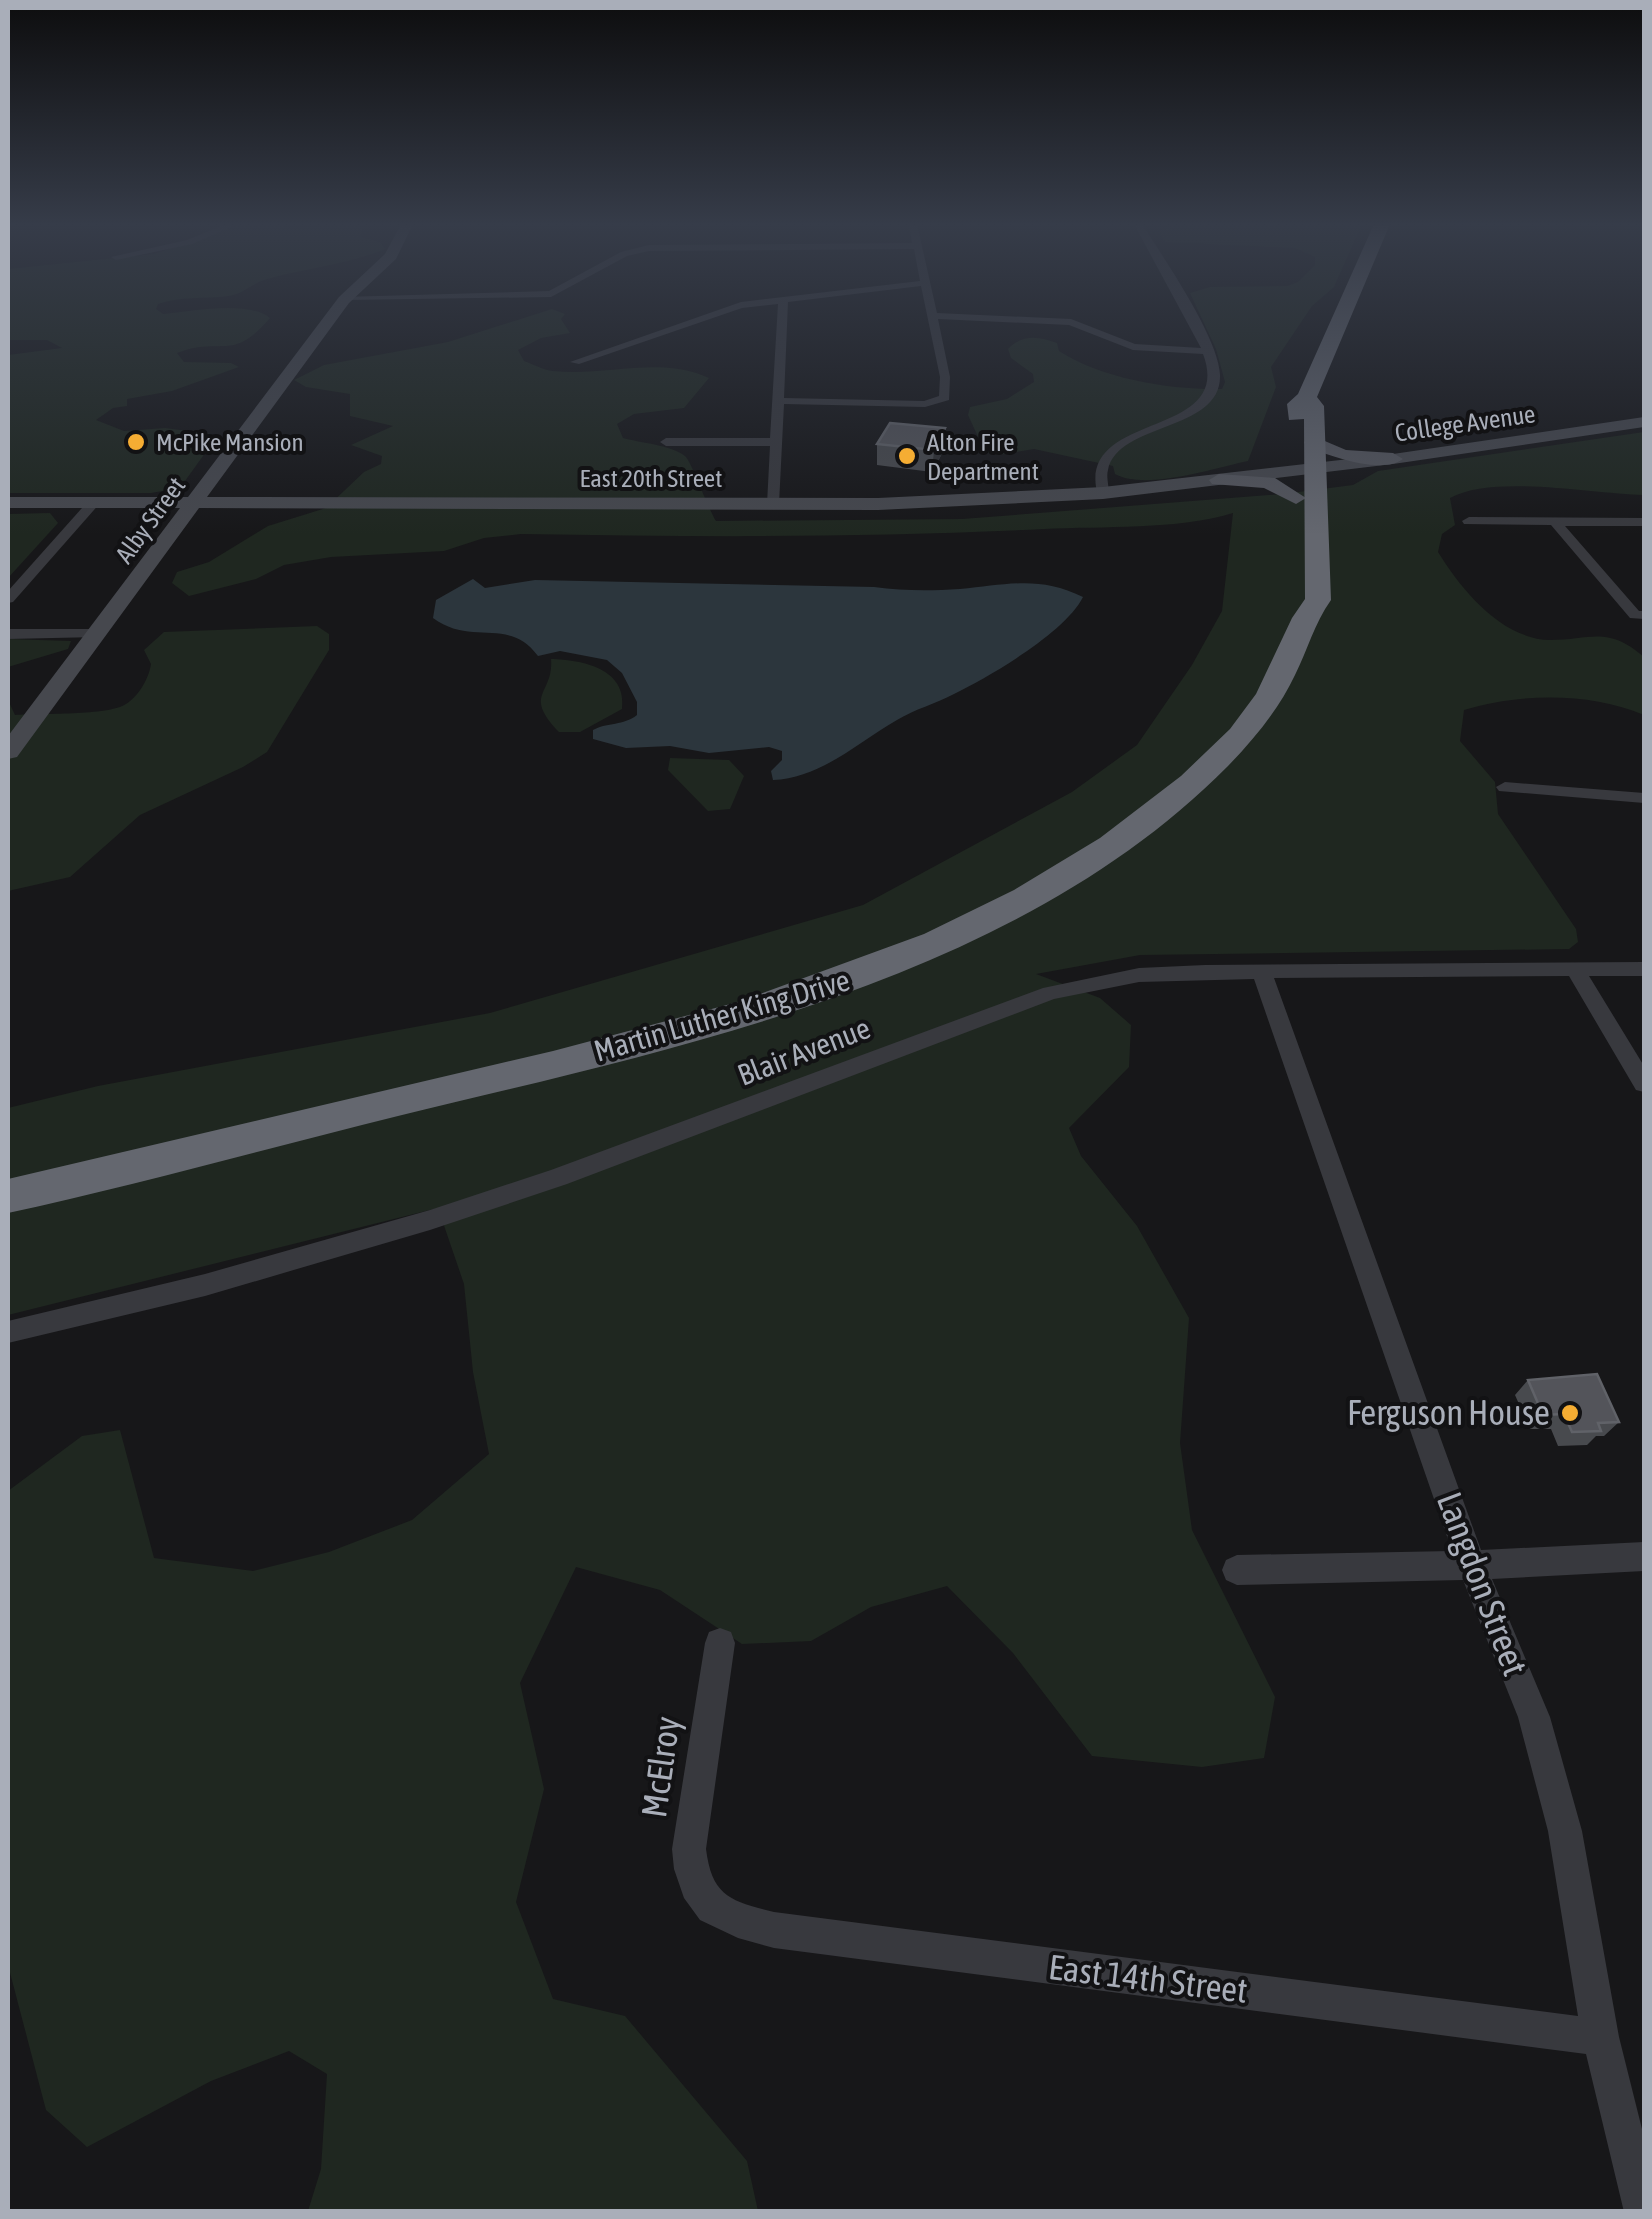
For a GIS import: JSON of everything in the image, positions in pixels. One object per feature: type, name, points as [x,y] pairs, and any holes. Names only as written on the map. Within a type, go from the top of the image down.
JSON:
[{"type":"highway","points":[[1303,469],[1297,404],[1307,397],[1337,328]]},
{"type":"highway","points":[[1305,614],[1296,498],[1313,442],[1314,406],[1307,397]]},
{"type":"highway","name":"Martin Luther King Drive","points":[[8,1196],[658,1037],[808,993],[945,941],[1073,871],[1195,780],[1246,727],[1271,694],[1305,614],[1318,600],[1303,469]]},
{"type":"main road","points":[[1313,442],[1342,455],[1392,459]]},
{"type":"main road","points":[[1220,480],[1268,482],[1296,498]]},
{"type":"street","name":"Alby Street","points":[[8,752],[324,328]]},
{"type":"street","points":[[575,362],[673,328]]},
{"type":"street","points":[[773,504],[782,328]]},
{"type":"street","points":[[780,401],[941,401],[947,394],[934,328]]},
{"type":"street","points":[[1084,328],[1132,347],[1206,351]]},
{"type":"street","points":[[1103,493],[1099,474],[1115,448],[1198,406],[1211,394],[1215,375],[1193,328]]},
{"type":"street","name":"College Avenue","points":[[1303,469],[1644,422]]},
{"type":"street","points":[[666,442],[775,442]]},
{"type":"street","name":"East 20th Street","points":[[8,502],[928,504],[1103,493],[1303,469]]},
{"type":"street","points":[[8,600],[95,502]]},
{"type":"street","points":[[1470,522],[1644,522]]},
{"type":"street","points":[[1556,522],[1640,615]]},
{"type":"street","points":[[8,634],[98,633]]},
{"type":"street","points":[[1505,787],[1644,798]]},
{"type":"street","name":"Blair Avenue","points":[[8,1332],[205,1285],[430,1220],[560,1177],[1050,993],[1139,975],[1644,969]]},
{"type":"street","points":[[1575,970],[1644,1084]]},
{"type":"street","name":"Langdon Street","points":[[1262,972],[1472,1564],[1534,1717],[1564,1831],[1600,2037],[1644,2212]]},
{"type":"street","points":[[1237,1570],[1644,1556]]},
{"type":"street","name":"McElroy","points":[[704,1900],[691,1879],[689,1849],[720,1643]]},
{"type":"street","name":"East 14th Street","points":[[704,1900],[724,1916],[774,1930],[1600,2037]]},
{"type":"shaded area","points":[[8,328],[261,328],[236,345],[177,353],[184,362],[231,363],[239,367],[172,391],[127,399],[127,406],[113,408],[96,420],[124,431],[165,428],[211,434],[213,442],[180,488],[151,493],[8,493],[8,355],[62,348],[47,340],[8,340]]},
{"type":"shaded area","points":[[494,328],[566,328],[570,333],[541,338],[518,350],[524,361],[553,371],[652,367],[690,371],[709,378],[684,408],[634,414],[617,424],[623,438],[685,456],[716,521],[962,519],[1283,494],[1353,485],[1378,471],[1644,432],[1644,495],[1517,486],[1469,491],[1450,498],[1455,525],[1442,534],[1438,552],[1484,610],[1515,631],[1550,640],[1609,638],[1644,657],[1644,715],[1601,702],[1555,698],[1508,700],[1464,710],[1460,741],[1495,782],[1498,814],[1576,929],[1578,942],[1569,949],[1140,955],[1036,974],[1100,998],[1131,1025],[1129,1067],[1069,1128],[1081,1156],[1137,1226],[1189,1318],[1180,1443],[1192,1530],[1275,1697],[1264,1758],[1202,1767],[1092,1756],[1013,1653],[947,1586],[871,1607],[811,1641],[742,1644],[660,1590],[576,1567],[520,1683],[544,1789],[516,1902],[553,1999],[625,2016],[747,2161],[758,2211],[308,2211],[321,2169],[327,2074],[289,2051],[211,2081],[87,2147],[46,2110],[8,1965],[8,1491],[82,1436],[120,1430],[154,1558],[253,1571],[329,1552],[412,1520],[489,1454],[473,1372],[464,1284],[438,1208],[8,1315],[8,1108],[98,1086],[490,1013],[863,905],[1072,792],[1137,745],[1192,665],[1222,611],[1233,513],[1164,525],[913,534],[521,534],[484,538],[444,551],[331,557],[284,565],[256,579],[189,596],[172,583],[177,572],[209,562],[268,526],[326,508],[364,472],[381,464],[382,456],[351,445],[393,426],[350,416],[350,394],[306,387],[294,380],[324,365],[448,342]]},
{"type":"shaded area","points":[[1206,328],[1298,328],[1271,367],[1276,387],[1248,461],[1162,479],[1128,479],[1115,474],[1113,466],[1034,449],[998,455],[985,452],[968,415],[970,407],[1007,399],[1034,382],[1033,374],[1011,358],[1008,349],[1019,341],[1037,338],[1057,343],[1059,351],[1076,361],[1116,376],[1181,387],[1222,389],[1225,382]]},
{"type":"shaded area","points":[[50,513],[58,523],[8,578],[8,514]]},
{"type":"shaded area","points":[[473,579],[485,588],[535,580],[917,590],[1022,583],[1052,586],[1083,597],[1044,639],[987,676],[904,716],[823,766],[773,780],[771,771],[782,760],[782,751],[769,747],[709,753],[670,746],[626,748],[593,739],[593,730],[637,715],[637,702],[622,673],[607,660],[560,651],[538,656],[515,637],[462,631],[433,618],[436,600]]},
{"type":"shaded area","points":[[317,626],[329,634],[329,650],[267,752],[140,815],[70,877],[8,891],[8,700],[15,715],[117,708],[131,701],[143,686],[151,664],[144,650],[164,632]]},
{"type":"shaded area","points":[[8,639],[71,641],[68,649],[8,667]]},
{"type":"shaded area","points":[[551,659],[588,664],[610,675],[622,695],[622,709],[580,732],[559,732],[541,701]]},
{"type":"shaded area","points":[[670,758],[729,760],[744,776],[730,809],[708,811],[668,770]]},
{"type":"building","points":[[890,423],[945,428],[934,450],[877,444]]},
{"type":"building","points":[[1597,1374],[1619,1422],[1598,1423],[1601,1431],[1572,1432],[1564,1414],[1543,1415],[1528,1380]]},
{"type":"place","name":"McPike Mansion","points":[[136,442]]},
{"type":"place","name":"Alton Fire Department","points":[[907,456]]},
{"type":"place","name":"Ferguson House","points":[[1570,1413]]}]
